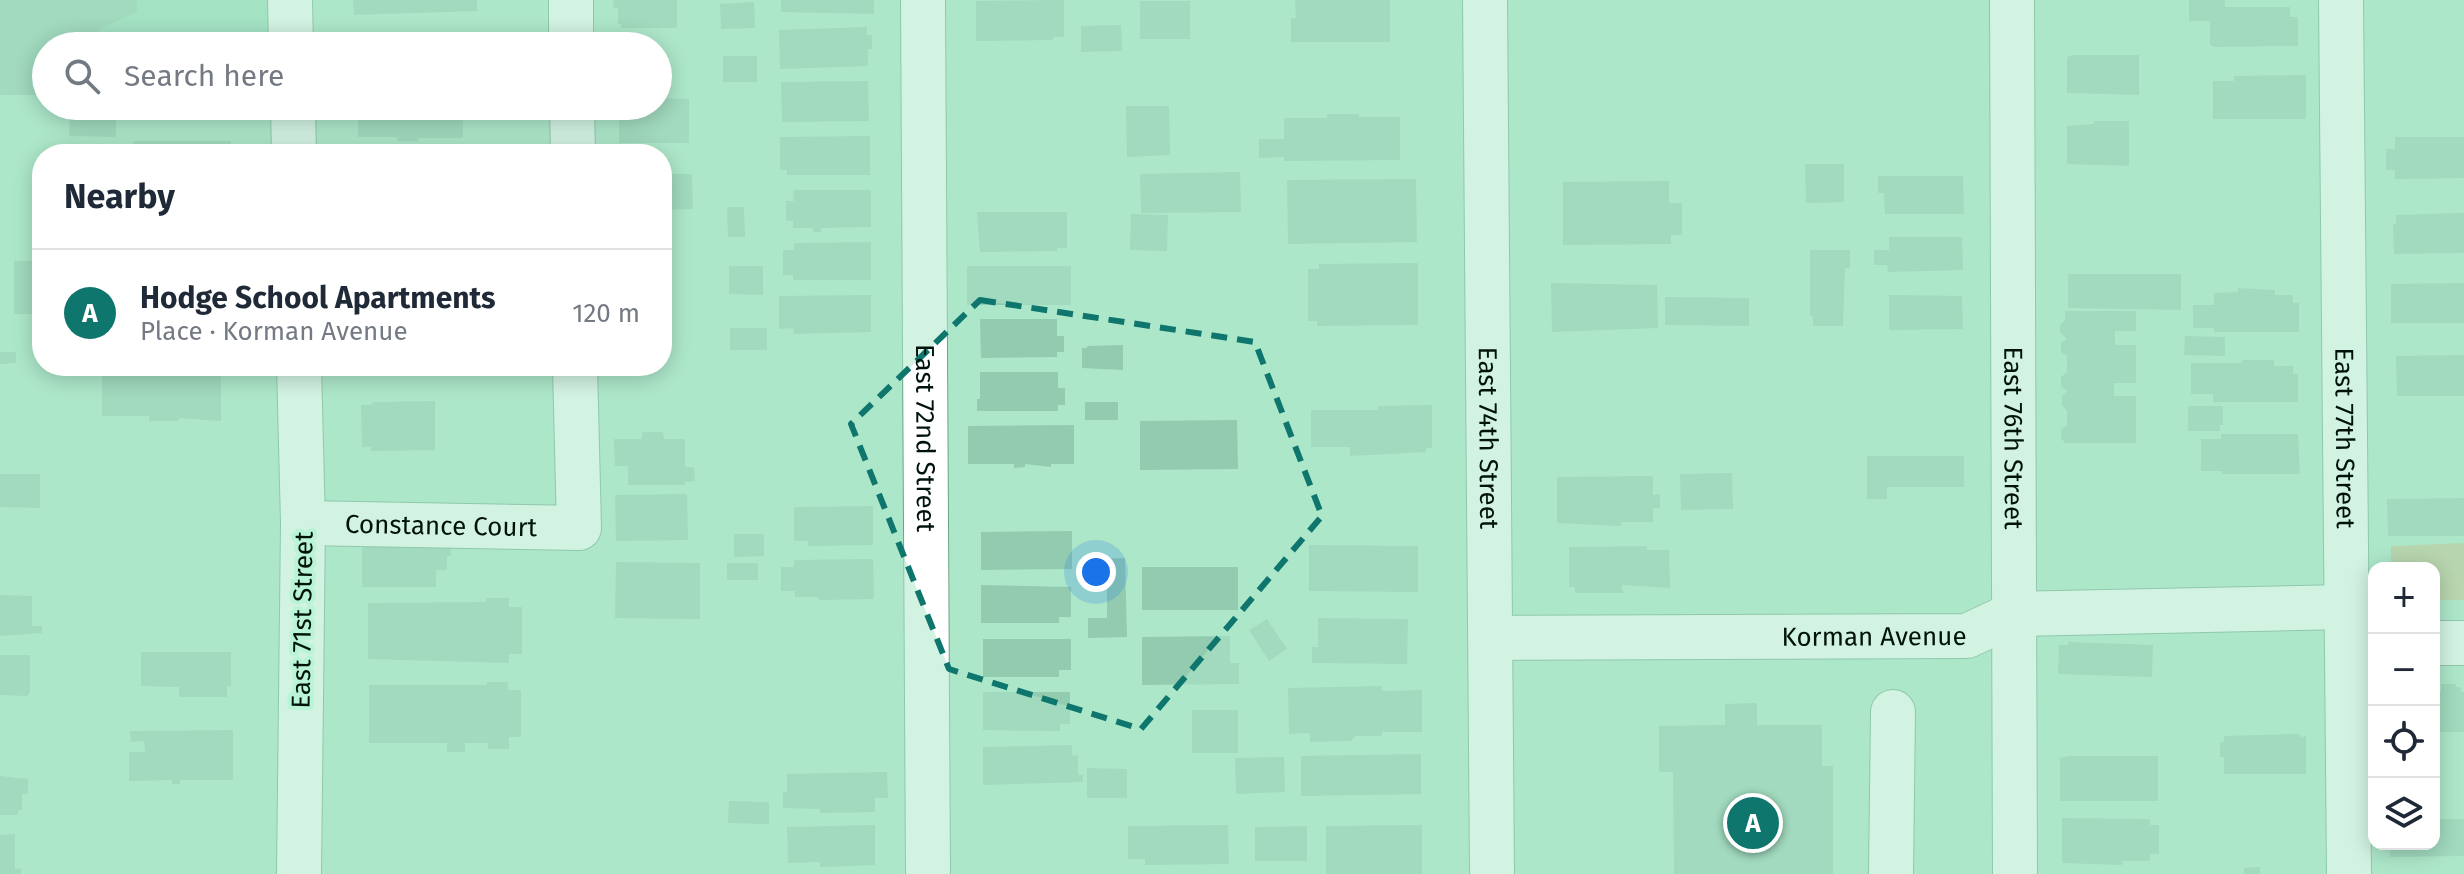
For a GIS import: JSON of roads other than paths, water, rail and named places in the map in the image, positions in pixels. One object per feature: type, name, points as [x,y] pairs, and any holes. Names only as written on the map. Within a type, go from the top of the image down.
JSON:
[{"type":"street","points":[[290,0],[291,32]]},
{"type":"street","points":[[571,0],[571,32]]},
{"type":"street","name":"East 72nd Street","points":[[923,0],[928,874]]},
{"type":"street","name":"East 74th Street","points":[[1485,0],[1492,874]]},
{"type":"street","name":"East 76th Street","points":[[2012,0],[2015,874]]},
{"type":"street","name":"East 77th Street","points":[[2341,0],[2356,631],[2349,874]]},
{"type":"street","points":[[293,120],[294,144]]},
{"type":"street","points":[[572,120],[573,144]]},
{"type":"street","name":"East 71st Street","points":[[299,376],[303,523],[299,874]]},
{"type":"street","name":"Constance Court","points":[[303,523],[579,528],[575,376]]},
{"type":"street","name":"Korman Avenue","points":[[1492,638],[1967,636],[2014,614],[2356,631]]},
{"type":"street","points":[[2440,643],[2464,643]]},
{"type":"street","points":[[1891,874],[1893,712]]},
{"type":"place","name":"Hodge School Apartments","points":[[1753,823]]}]
